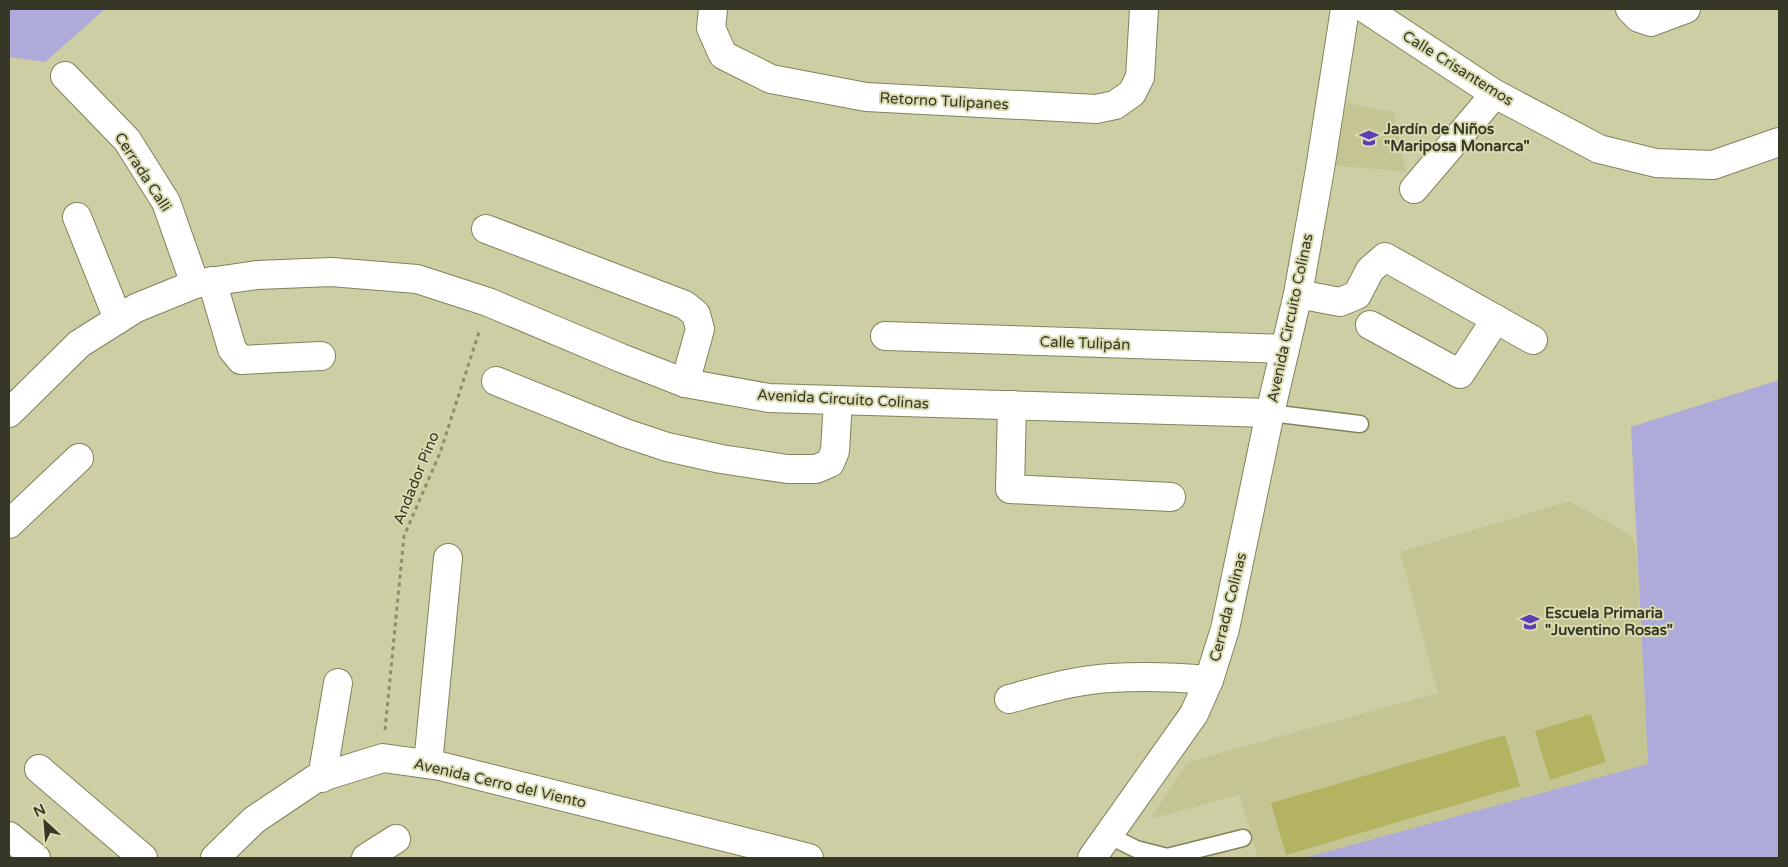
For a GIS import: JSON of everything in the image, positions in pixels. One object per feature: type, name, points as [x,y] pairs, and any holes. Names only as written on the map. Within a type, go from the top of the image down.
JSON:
[{"type":"street","name":"Retorno Tulipanes","points":[[713,9],[711,28],[723,55],[770,79],[866,97],[1096,109],[1115,105],[1132,93],[1140,77],[1144,9]]},
{"type":"street","name":"Avenida Circuito Colinas","points":[[9,413],[79,344],[136,308],[204,282],[257,275],[331,272],[417,279],[488,302],[685,383],[769,398],[1270,413],[1298,294],[1345,9]]},
{"type":"street","name":"Calle Crisantemos","points":[[1366,9],[1495,94],[1599,149],[1656,164],[1713,165],[1779,142]]},
{"type":"street","points":[[1630,9],[1640,18],[1651,22],[1686,9]]},
{"type":"street","name":"Cerrada Calli","points":[[66,76],[127,140],[166,202],[204,282],[232,349],[241,360],[321,356]]},
{"type":"street","points":[[1414,189],[1495,94]]},
{"type":"street","points":[[77,217],[118,319]]},
{"type":"street","points":[[486,228],[685,305],[696,314],[700,329],[685,383]]},
{"type":"street","points":[[1298,294],[1340,302],[1357,295],[1370,270],[1385,257],[1533,340]]},
{"type":"street","points":[[1370,325],[1460,374],[1496,319]]},
{"type":"street","name":"Calle Tulipán","points":[[885,336],[1285,349]]},
{"type":"street","points":[[496,381],[625,433],[667,447],[721,459],[787,469],[816,469],[830,463],[835,451],[838,400]]},
{"type":"street","points":[[1012,406],[1010,489],[1171,497]]},
{"type":"street","name":"Cerrada Colinas","points":[[1092,858],[1194,714],[1209,680],[1225,629],[1270,413]]},
{"type":"street","points":[[9,524],[79,458]]},
{"type":"street","points":[[428,764],[448,558]]},
{"type":"street","points":[[1009,699],[1060,685],[1108,678],[1163,676],[1209,680]]},
{"type":"street","points":[[322,778],[338,682]]},
{"type":"street","name":"Avenida Cerro del Viento","points":[[215,858],[254,820],[315,779],[383,758],[440,766],[809,858]]},
{"type":"street","points":[[39,769],[143,858]]},
{"type":"street","points":[[9,836],[36,858]]},
{"type":"street","points":[[366,858],[396,839]]},
{"type":"lane","points":[[1270,413],[1360,424]]},
{"type":"lane","points":[[1108,835],[1136,849],[1166,857],[1243,838]]},
{"type":"path","name":"Andador Pino","points":[[383,758],[404,536],[440,453],[488,302]]},
{"type":"shaded area","points":[[9,9],[105,9],[45,62],[9,57]]},
{"type":"shaded area","name":"Jardín de Niños \"Mariposa Monarca\"","points":[[1347,103],[1394,112],[1406,172],[1333,165]]},
{"type":"shaded area","points":[[1779,380],[1779,858],[1304,858],[1648,764],[1631,427]]},
{"type":"shaded area","name":"Escuela Primaria \"Juventino Rosas\"","points":[[1570,501],[1632,536],[1636,546],[1648,764],[1304,858],[1258,858],[1239,795],[1150,819],[1188,762],[1438,693],[1400,552]]},
{"type":"building","points":[[1591,714],[1606,762],[1550,780],[1535,731]]},
{"type":"building","points":[[1505,735],[1520,786],[1286,855],[1271,803]]},
{"type":"place","name":"Jardín de Niños \"Mariposa Monarca\"","points":[[1369,138]]},
{"type":"place","name":"Escuela Primaria \"Juventino Rosas\"","points":[[1530,622]]}]
